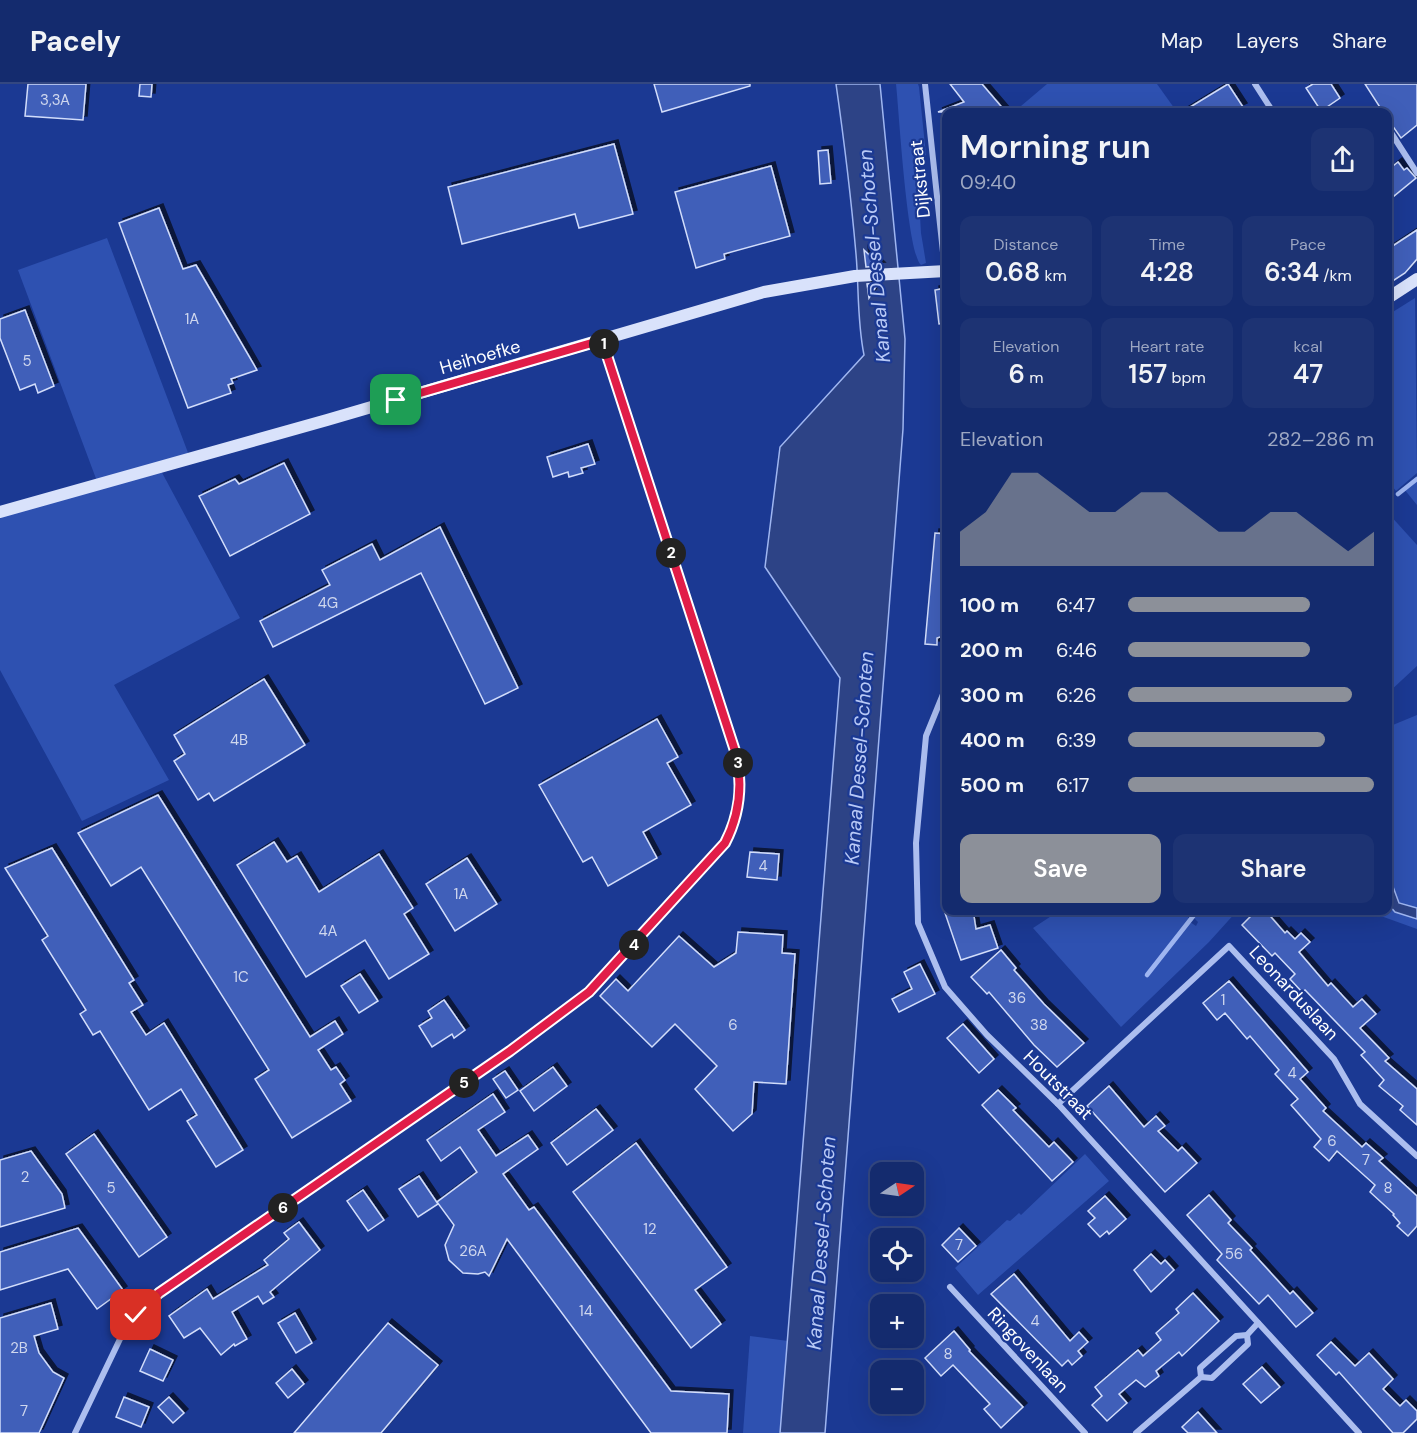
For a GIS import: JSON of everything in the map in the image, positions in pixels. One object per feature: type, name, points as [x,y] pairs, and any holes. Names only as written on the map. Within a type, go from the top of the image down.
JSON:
[{"type":"street","name":"Dijkstraat","points":[[925,84],[942,235]]},
{"type":"street","points":[[1255,84],[1270,108]]},
{"type":"street","points":[[1392,134],[1417,173]]},
{"type":"street","name":"Heihoefke","points":[[0,512],[764,292],[855,276],[942,271]]},
{"type":"street","points":[[1392,295],[1417,279]]},
{"type":"street","points":[[75,1433],[121,1337],[136,1315],[159,1293],[500,1058],[589,992],[725,843],[736,822],[740,782],[736,754],[602,340]]},
{"type":"street","name":"Houtstraat","points":[[942,697],[926,736],[916,843],[918,923],[945,987],[987,1035],[1058,1104],[1359,1433]]},
{"type":"street","name":"Leonarduslaan","points":[[1058,1104],[1229,946],[1334,1059],[1360,1104],[1417,1156]]},
{"type":"street","name":"Ringovenlaan","points":[[950,1287],[1085,1433]]},
{"type":"street","points":[[1201,1377],[1200,1368],[1236,1336],[1246,1335],[1258,1323]]},
{"type":"street","points":[[1136,1433],[1201,1377],[1212,1378],[1248,1344],[1246,1335]]},
{"type":"shaded area","points":[[896,84],[918,84],[919,87],[926,155],[917,164],[921,233],[926,263],[921,265],[916,255],[908,210]]},
{"type":"shaded area","points":[[1047,84],[1157,84],[1174,108],[1019,108]]},
{"type":"shaded area","points":[[107,238],[190,458],[159,467],[240,618],[114,685],[169,780],[82,821],[0,670],[0,512],[98,484],[18,270]]},
{"type":"shaded area","points":[[1415,298],[1417,473],[1396,491],[1392,486],[1392,312]]},
{"type":"shaded area","points":[[1417,479],[1417,505],[1404,489]]},
{"type":"shaded area","points":[[1392,517],[1417,545],[1417,666],[1392,689]]},
{"type":"shaded area","points":[[1417,715],[1417,908],[1399,903],[1392,884],[1392,725]]},
{"type":"shaded area","points":[[1392,909],[1395,912],[1417,919],[1417,929],[1378,915],[1392,915]]},
{"type":"shaded area","points":[[1053,915],[1187,915],[1190,922],[1196,926],[1198,922],[1191,915],[1233,915],[1209,942],[1121,1027],[1033,928]]},
{"type":"shaded area","points":[[1085,1154],[1109,1181],[978,1295],[955,1268],[1007,1220],[1010,1221],[1019,1213],[1021,1215]]},
{"type":"shaded area","points":[[750,1336],[788,1341],[780,1433],[743,1433]]},
{"type":"water","name":"Kanaal Dessel-Schoten","points":[[836,84],[880,84],[905,339],[903,429],[825,1433],[780,1433],[840,678],[765,567],[780,447],[864,355],[860,330],[852,211]]},
{"type":"water","points":[[1392,884],[1399,903],[1417,908],[1417,919],[1395,912],[1392,909]]},
{"type":"building","points":[[28,84],[86,84],[83,120],[25,116]]},
{"type":"building","points":[[140,84],[152,84],[151,97],[139,96]]},
{"type":"building","points":[[654,84],[750,84],[750,86],[662,112]]},
{"type":"building","points":[[950,84],[982,84],[1003,108],[948,108],[964,102]]},
{"type":"building","points":[[1228,84],[1243,107],[1241,108],[1189,108]]},
{"type":"building","points":[[1313,84],[1331,84],[1340,98],[1325,108],[1319,108],[1306,88]]},
{"type":"building","points":[[1365,84],[1417,84],[1417,125],[1401,138],[1392,125],[1392,108],[1380,108]]},
{"type":"building","points":[[614,144],[633,214],[579,228],[575,214],[462,244],[448,187]]},
{"type":"building","points":[[828,150],[831,183],[820,184],[818,151]]},
{"type":"building","points":[[1398,162],[1404,170],[1407,168],[1416,178],[1394,196],[1392,193],[1392,167]]},
{"type":"building","points":[[771,166],[790,236],[724,254],[725,259],[696,268],[675,192]]},
{"type":"building","points":[[159,208],[183,269],[196,265],[257,370],[231,379],[233,383],[228,385],[231,393],[188,408],[119,223]]},
{"type":"building","points":[[1417,230],[1417,259],[1405,273],[1392,281],[1392,246]]},
{"type":"building","points":[[864,250],[881,266],[866,267]]},
{"type":"building","points":[[878,283],[869,298],[867,284]]},
{"type":"building","points":[[942,289],[942,324],[939,324],[935,290]]},
{"type":"building","points":[[25,310],[54,386],[38,393],[35,384],[20,390],[0,338],[0,319]]},
{"type":"building","points":[[588,444],[595,464],[581,468],[583,473],[569,477],[568,472],[553,477],[547,457]]},
{"type":"building","points":[[284,463],[310,514],[230,556],[199,496],[235,479],[239,484]]},
{"type":"building","points":[[440,527],[518,688],[485,704],[421,573],[273,647],[260,621],[330,585],[322,570],[372,544],[380,560]]},
{"type":"building","points":[[935,533],[942,534],[942,636],[937,638],[937,645],[925,644]]},
{"type":"building","points":[[264,679],[305,745],[214,801],[209,793],[198,800],[174,761],[185,754],[174,735]]},
{"type":"building","points":[[657,719],[678,757],[667,763],[691,805],[643,832],[657,858],[608,886],[592,857],[583,862],[539,785]]},
{"type":"building","points":[[158,795],[310,1037],[335,1021],[343,1034],[318,1050],[331,1070],[336,1067],[345,1080],[340,1084],[351,1101],[292,1138],[255,1079],[269,1070],[141,867],[111,886],[78,833]]},
{"type":"building","points":[[274,842],[287,862],[297,856],[319,892],[379,854],[413,908],[404,914],[429,954],[389,979],[365,940],[306,977],[237,865]]},
{"type":"building","points":[[52,848],[134,980],[129,983],[143,1005],[131,1012],[146,1035],[164,1023],[243,1150],[216,1167],[187,1121],[197,1115],[181,1089],[149,1110],[100,1031],[93,1035],[80,1014],[86,1010],[42,940],[48,936],[5,868]]},
{"type":"building","points":[[750,852],[779,854],[777,880],[747,877]]},
{"type":"building","points":[[467,858],[497,904],[455,931],[426,884]]},
{"type":"building","points":[[946,915],[974,915],[976,929],[990,925],[998,948],[961,960]]},
{"type":"building","points":[[1252,915],[1269,915],[1285,933],[1287,931],[1295,939],[1301,933],[1310,942],[1299,952],[1328,986],[1331,983],[1353,1007],[1362,999],[1376,1014],[1360,1028],[1389,1058],[1385,1061],[1417,1089],[1417,1125],[1400,1110],[1403,1106],[1379,1086],[1384,1080],[1361,1055],[1365,1052],[1305,990],[1302,992],[1290,979],[1295,974],[1275,953],[1272,956],[1242,925]]},
{"type":"building","points":[[738,932],[783,935],[782,953],[795,954],[786,1084],[754,1082],[752,1114],[733,1131],[695,1089],[717,1066],[675,1024],[652,1047],[600,996],[616,979],[628,991],[679,936],[714,967],[736,953]]},
{"type":"building","points":[[1001,950],[1016,968],[1014,970],[1044,1004],[1084,1043],[1057,1067],[1034,1045],[989,992],[987,994],[971,977]]},
{"type":"building","points":[[920,964],[935,994],[899,1012],[892,999],[912,989],[904,972]]},
{"type":"building","points":[[360,974],[378,1001],[359,1013],[341,986]]},
{"type":"building","points":[[1229,981],[1308,1072],[1300,1079],[1326,1108],[1323,1111],[1362,1147],[1366,1143],[1383,1158],[1379,1161],[1417,1196],[1417,1226],[1408,1236],[1397,1226],[1400,1223],[1394,1214],[1370,1192],[1375,1185],[1337,1151],[1329,1161],[1314,1147],[1321,1139],[1291,1105],[1298,1099],[1275,1074],[1279,1070],[1250,1036],[1247,1039],[1225,1013],[1217,1020],[1203,1003]]},
{"type":"building","points":[[444,1000],[465,1030],[454,1038],[452,1034],[432,1047],[419,1026],[432,1018],[428,1011]]},
{"type":"building","points":[[963,1024],[994,1059],[979,1073],[947,1038]]},
{"type":"building","points":[[553,1067],[567,1086],[534,1111],[520,1091]]},
{"type":"building","points":[[505,1071],[518,1090],[506,1098],[493,1079]]},
{"type":"building","points":[[1109,1086],[1144,1127],[1156,1116],[1165,1126],[1158,1131],[1178,1151],[1182,1147],[1197,1163],[1165,1192],[1087,1106]]},
{"type":"building","points":[[998,1090],[1016,1108],[1013,1110],[1049,1147],[1054,1142],[1073,1162],[1052,1181],[982,1105]]},
{"type":"building","points":[[493,1094],[505,1112],[478,1130],[496,1156],[528,1135],[538,1149],[503,1174],[529,1210],[534,1207],[671,1391],[729,1394],[727,1433],[651,1433],[507,1239],[489,1276],[485,1272],[463,1273],[449,1260],[445,1245],[454,1225],[437,1202],[477,1172],[460,1147],[441,1161],[427,1140]]},
{"type":"building","points":[[596,1109],[613,1130],[567,1165],[551,1143]]},
{"type":"building","points":[[94,1134],[167,1237],[139,1257],[66,1154]]},
{"type":"building","points":[[636,1143],[727,1267],[695,1290],[721,1324],[691,1348],[573,1192]]},
{"type":"building","points":[[31,1151],[62,1194],[65,1208],[0,1227],[0,1160]]},
{"type":"building","points":[[419,1176],[438,1204],[418,1217],[399,1189]]},
{"type":"building","points":[[363,1190],[384,1220],[368,1231],[347,1201]]},
{"type":"building","points":[[1209,1195],[1231,1220],[1228,1223],[1252,1248],[1250,1250],[1290,1294],[1293,1291],[1313,1313],[1296,1327],[1268,1295],[1259,1304],[1217,1260],[1222,1254],[1187,1215]]},
{"type":"building","points":[[1105,1196],[1126,1219],[1109,1234],[1107,1231],[1100,1237],[1088,1224],[1095,1218],[1088,1211]]},
{"type":"building","points":[[299,1222],[320,1250],[270,1292],[274,1297],[263,1304],[258,1296],[232,1312],[247,1339],[235,1346],[234,1344],[221,1355],[200,1328],[184,1338],[169,1316],[207,1289],[213,1299],[268,1265],[264,1260],[289,1239],[284,1233]]},
{"type":"building","points":[[78,1228],[123,1290],[97,1309],[68,1269],[0,1290],[0,1252]]},
{"type":"building","points":[[959,1228],[976,1246],[958,1262],[942,1245]]},
{"type":"building","points":[[1151,1254],[1161,1264],[1165,1260],[1174,1270],[1151,1292],[1134,1270]]},
{"type":"building","points":[[1014,1274],[1070,1341],[1079,1332],[1088,1342],[1078,1351],[1082,1356],[1072,1365],[1068,1360],[1062,1366],[991,1294]]},
{"type":"building","points":[[1193,1293],[1219,1321],[1182,1356],[1179,1352],[1156,1371],[1159,1376],[1145,1387],[1136,1380],[1119,1394],[1127,1403],[1107,1421],[1092,1405],[1102,1396],[1095,1387],[1138,1350],[1143,1356],[1161,1340],[1156,1333],[1179,1313],[1176,1309]]},
{"type":"building","points":[[51,1303],[58,1329],[34,1336],[39,1353],[53,1372],[64,1378],[39,1433],[0,1433],[0,1318]]},
{"type":"building","points":[[295,1313],[312,1343],[296,1353],[278,1323]]},
{"type":"building","points":[[388,1323],[438,1365],[381,1433],[294,1433]]},
{"type":"building","points":[[954,1331],[969,1351],[1023,1407],[1001,1428],[984,1409],[990,1404],[953,1365],[941,1376],[925,1358]]},
{"type":"building","points":[[1331,1342],[1355,1366],[1369,1353],[1393,1379],[1383,1389],[1400,1406],[1406,1400],[1417,1411],[1417,1419],[1403,1433],[1393,1433],[1339,1372],[1336,1375],[1317,1355]]},
{"type":"building","points":[[150,1349],[173,1360],[163,1381],[140,1371]]},
{"type":"building","points":[[1262,1367],[1280,1387],[1261,1403],[1243,1384]]},
{"type":"building","points":[[292,1369],[304,1384],[288,1398],[276,1383]]},
{"type":"building","points":[[124,1397],[149,1407],[141,1427],[116,1417]]},
{"type":"building","points":[[169,1397],[184,1413],[173,1423],[158,1407]]},
{"type":"building","points":[[1198,1412],[1217,1433],[1188,1433],[1182,1427]]},
{"type":"waterway","points":[[1398,494],[1417,479]]},
{"type":"waterway","points":[[1147,975],[1194,915]]},
{"type":"route","points":[[136,1315],[159,1293],[510,1051],[589,992],[621,960],[725,843],[736,822],[740,782],[736,754],[602,340],[396,400]]}]
